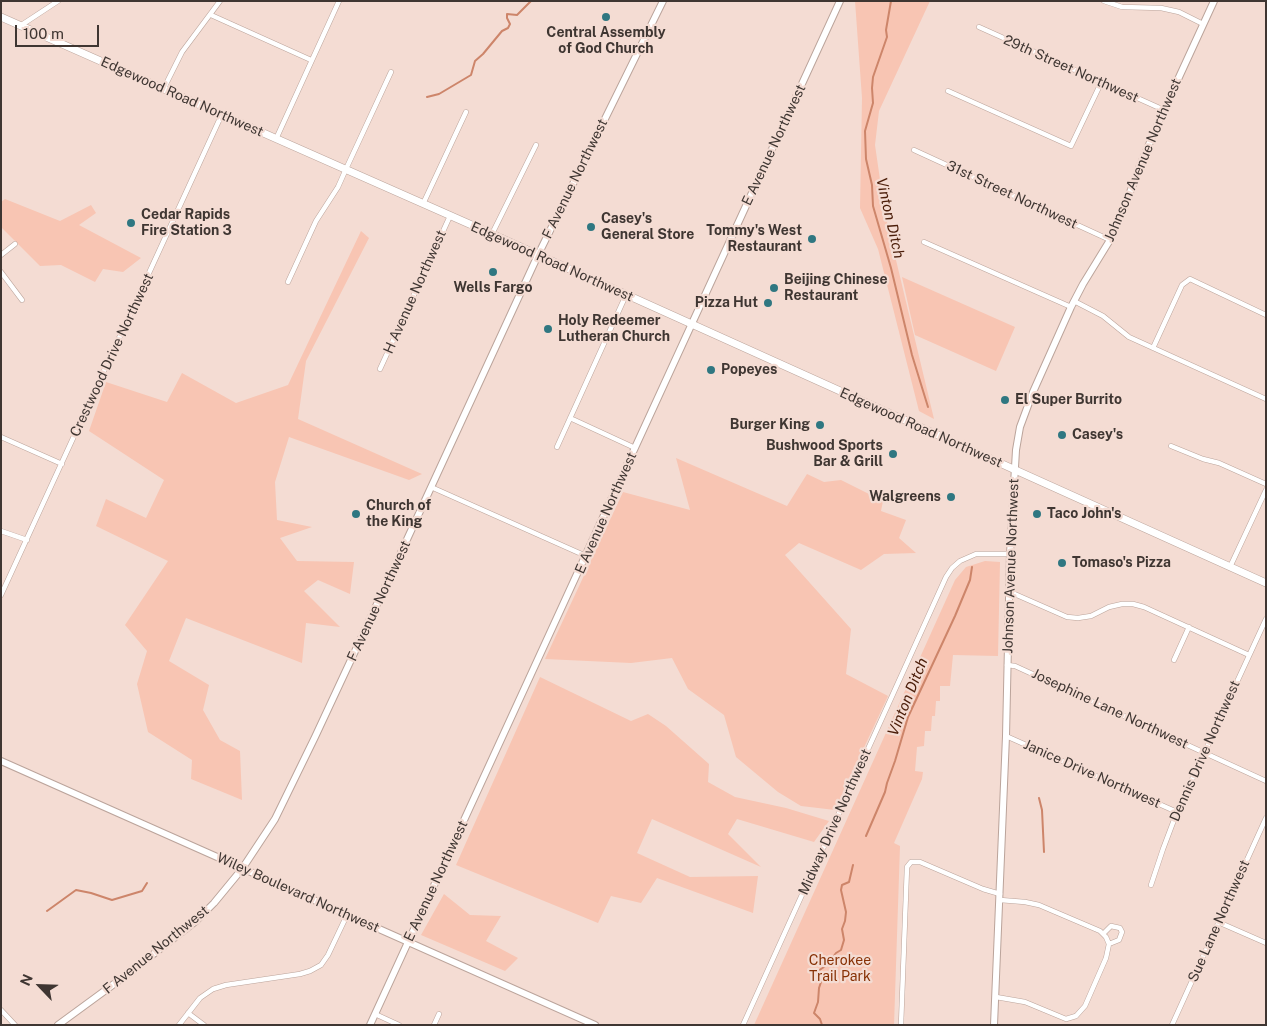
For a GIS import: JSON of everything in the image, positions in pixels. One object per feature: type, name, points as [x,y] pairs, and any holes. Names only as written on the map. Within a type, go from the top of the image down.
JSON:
[{"type":"main road","name":"Edgewood Road Northwest","points":[[1,18],[164,88],[492,234],[1266,583]]},
{"type":"street","points":[[20,26],[58,1]]},
{"type":"street","points":[[164,88],[182,52],[220,1]]},
{"type":"street","points":[[276,139],[339,1]]},
{"type":"street","name":"F Avenue Northwest","points":[[58,1025],[196,921],[214,903],[242,869],[275,819],[538,255],[662,1]]},
{"type":"street","name":"E Avenue Northwest","points":[[370,1025],[840,1]]},
{"type":"street","points":[[1104,1],[1122,7],[1161,8],[1179,12],[1204,24]]},
{"type":"street","name":"Johnson Avenue Northwest","points":[[994,1025],[1006,736],[1010,554],[1018,438],[1025,412],[1073,304],[1110,240],[1124,210],[1141,163],[1214,1]]},
{"type":"street","points":[[211,14],[311,60]]},
{"type":"street","name":"29th Street Northwest","points":[[979,27],[1164,110]]},
{"type":"street","points":[[288,282],[316,221],[338,187],[391,72]]},
{"type":"street","points":[[948,91],[1071,146],[1101,82]]},
{"type":"street","points":[[423,204],[466,112]]},
{"type":"street","name":"Crestwood Drive Northwest","points":[[1,595],[222,114]]},
{"type":"street","points":[[492,234],[536,145]]},
{"type":"street","name":"31st Street Northwest","points":[[914,150],[1110,240]]},
{"type":"street","name":"H Avenue Northwest","points":[[380,369],[450,216]]},
{"type":"street","points":[[924,242],[1103,316],[1129,337],[1266,399]]},
{"type":"street","points":[[1,254],[14,244]]},
{"type":"street","points":[[1,272],[22,300]]},
{"type":"street","points":[[1153,348],[1182,285],[1190,279],[1266,315]]},
{"type":"street","points":[[557,447],[626,295]]},
{"type":"street","points":[[570,418],[635,448]]},
{"type":"street","points":[[1,437],[62,464]]},
{"type":"street","points":[[1171,446],[1203,460],[1218,463],[1266,484]]},
{"type":"street","points":[[431,487],[586,556]]},
{"type":"street","points":[[1230,567],[1266,490]]},
{"type":"street","points":[[1,531],[27,540]]},
{"type":"street","name":"Midway Drive Northwest","points":[[743,1025],[946,577],[960,561],[976,554],[1010,554]]},
{"type":"street","points":[[1010,592],[1067,617],[1091,616],[1109,607],[1133,604],[1144,607],[1249,654]]},
{"type":"street","name":"Dennis Drive Northwest","points":[[1151,885],[1177,812],[1266,619]]},
{"type":"street","points":[[1174,660],[1189,627]]},
{"type":"street","name":"Josephine Lane Northwest","points":[[1007,665],[1015,666],[1266,781]]},
{"type":"street","name":"Janice Drive Northwest","points":[[1006,736],[1177,812]]},
{"type":"street","name":"Wiley Boulevard Northwest","points":[[1,761],[595,1025]]},
{"type":"street","name":"Sue Lane Northwest","points":[[1172,1025],[1266,818]]},
{"type":"street","points":[[901,1025],[907,867],[911,862],[920,862],[1000,897],[1039,905],[1104,934],[1110,944],[1106,958],[1085,1006],[1076,1016],[1066,1019],[1025,1002],[996,996]]},
{"type":"street","points":[[179,1025],[200,998],[213,989],[226,985],[310,971],[321,964],[328,955],[347,915]]},
{"type":"street","points":[[1218,922],[1266,943]]},
{"type":"street","points":[[1104,934],[1111,926],[1120,928],[1122,932],[1119,940],[1110,944]]},
{"type":"street","points":[[1,1010],[14,1025]]},
{"type":"street","points":[[188,1013],[204,1025]]},
{"type":"street","points":[[375,1014],[399,1025]]},
{"type":"street","points":[[434,1025],[439,1014]]},
{"type":"green space","points":[[855,1],[930,1],[879,111],[875,145],[885,214],[934,419],[919,411],[878,249],[860,208],[862,98]]},
{"type":"green space","points":[[5,199],[60,221],[91,205],[96,213],[79,225],[141,258],[123,272],[103,269],[95,282],[61,265],[40,266],[1,227],[1,202]]},
{"type":"green space","points":[[361,231],[369,238],[306,361],[298,419],[422,474],[409,480],[289,437],[275,482],[277,520],[312,527],[280,538],[297,561],[354,562],[350,594],[318,580],[304,591],[340,627],[306,623],[302,663],[186,618],[169,661],[209,685],[203,710],[220,740],[240,751],[242,800],[191,779],[192,760],[148,732],[137,684],[147,651],[125,625],[168,561],[96,526],[106,499],[146,518],[164,480],[89,431],[106,382],[167,402],[182,373],[236,403],[288,385]]},
{"type":"green space","points":[[902,277],[1015,327],[996,371],[915,335]]},
{"type":"green space","points":[[676,458],[787,506],[807,474],[824,482],[841,480],[883,501],[881,511],[906,520],[899,538],[916,553],[884,554],[861,570],[799,543],[785,555],[851,629],[846,674],[888,696],[835,810],[801,806],[778,792],[736,757],[724,715],[688,689],[672,658],[631,663],[545,659],[623,492],[690,510]]},
{"type":"green space","name":"Cherokee Trail Park","points":[[985,561],[1000,562],[998,656],[953,655],[950,686],[940,686],[940,701],[936,701],[931,731],[925,731],[924,746],[917,747],[915,771],[923,772],[922,779],[894,843],[900,846],[894,1025],[754,1025],[955,580],[966,567]]},
{"type":"green space","points":[[540,677],[631,721],[648,714],[666,726],[709,764],[708,782],[735,797],[786,808],[829,821],[814,842],[737,819],[728,834],[761,867],[652,819],[637,853],[690,877],[758,876],[753,913],[657,878],[641,903],[611,896],[598,923],[456,865]]},
{"type":"green space","points":[[444,894],[470,915],[501,916],[486,941],[518,958],[505,971],[421,935]]},
{"type":"waterway","points":[[427,97],[439,94],[471,75],[475,61],[502,31],[508,28],[510,24],[507,14],[517,15],[531,1]]},
{"type":"waterway","name":"Vinton Ditch","points":[[891,1],[886,30],[887,37],[873,77],[873,103],[865,131],[866,159],[872,185],[873,206],[891,268],[912,355],[928,407]]},
{"type":"waterway","name":"Vinton Ditch","points":[[866,836],[885,792],[908,717],[955,616],[970,580],[972,567]]},
{"type":"waterway","points":[[1039,798],[1042,810],[1044,852]]},
{"type":"waterway","name":"Vinton Ditch","points":[[822,1025],[820,1019],[814,1013],[821,982],[818,971],[827,965],[836,953],[841,950],[844,940],[842,929],[846,912],[841,890],[842,885],[849,882],[853,865]]},
{"type":"waterway","points":[[47,911],[76,890],[112,900],[142,891],[147,883]]},
{"type":"place","name":"Central Assembly of God Church","points":[[606,17]]},
{"type":"place","name":"Cedar Rapids Fire Station 3","points":[[131,223]]},
{"type":"place","name":"Casey's General Store","points":[[591,227]]},
{"type":"place","name":"Tommy's West Restaurant","points":[[812,239]]},
{"type":"place","name":"Wells Fargo","points":[[493,272]]},
{"type":"place","name":"Beijing Chinese Restaurant","points":[[774,288]]},
{"type":"place","name":"Pizza Hut","points":[[768,303]]},
{"type":"place","name":"Holy Redeemer Lutheran Church","points":[[548,329]]},
{"type":"place","name":"Popeyes","points":[[711,370]]},
{"type":"place","name":"El Super Burrito","points":[[1005,400]]},
{"type":"place","name":"Burger King","points":[[820,425]]},
{"type":"place","name":"Casey's","points":[[1062,435]]},
{"type":"place","name":"Bushwood Sports Bar & Grill","points":[[893,454]]},
{"type":"place","name":"Walgreens","points":[[951,497]]},
{"type":"place","name":"Church of the King","points":[[356,514]]},
{"type":"place","name":"Taco John's","points":[[1037,514]]},
{"type":"place","name":"Tomaso's Pizza","points":[[1062,563]]}]
